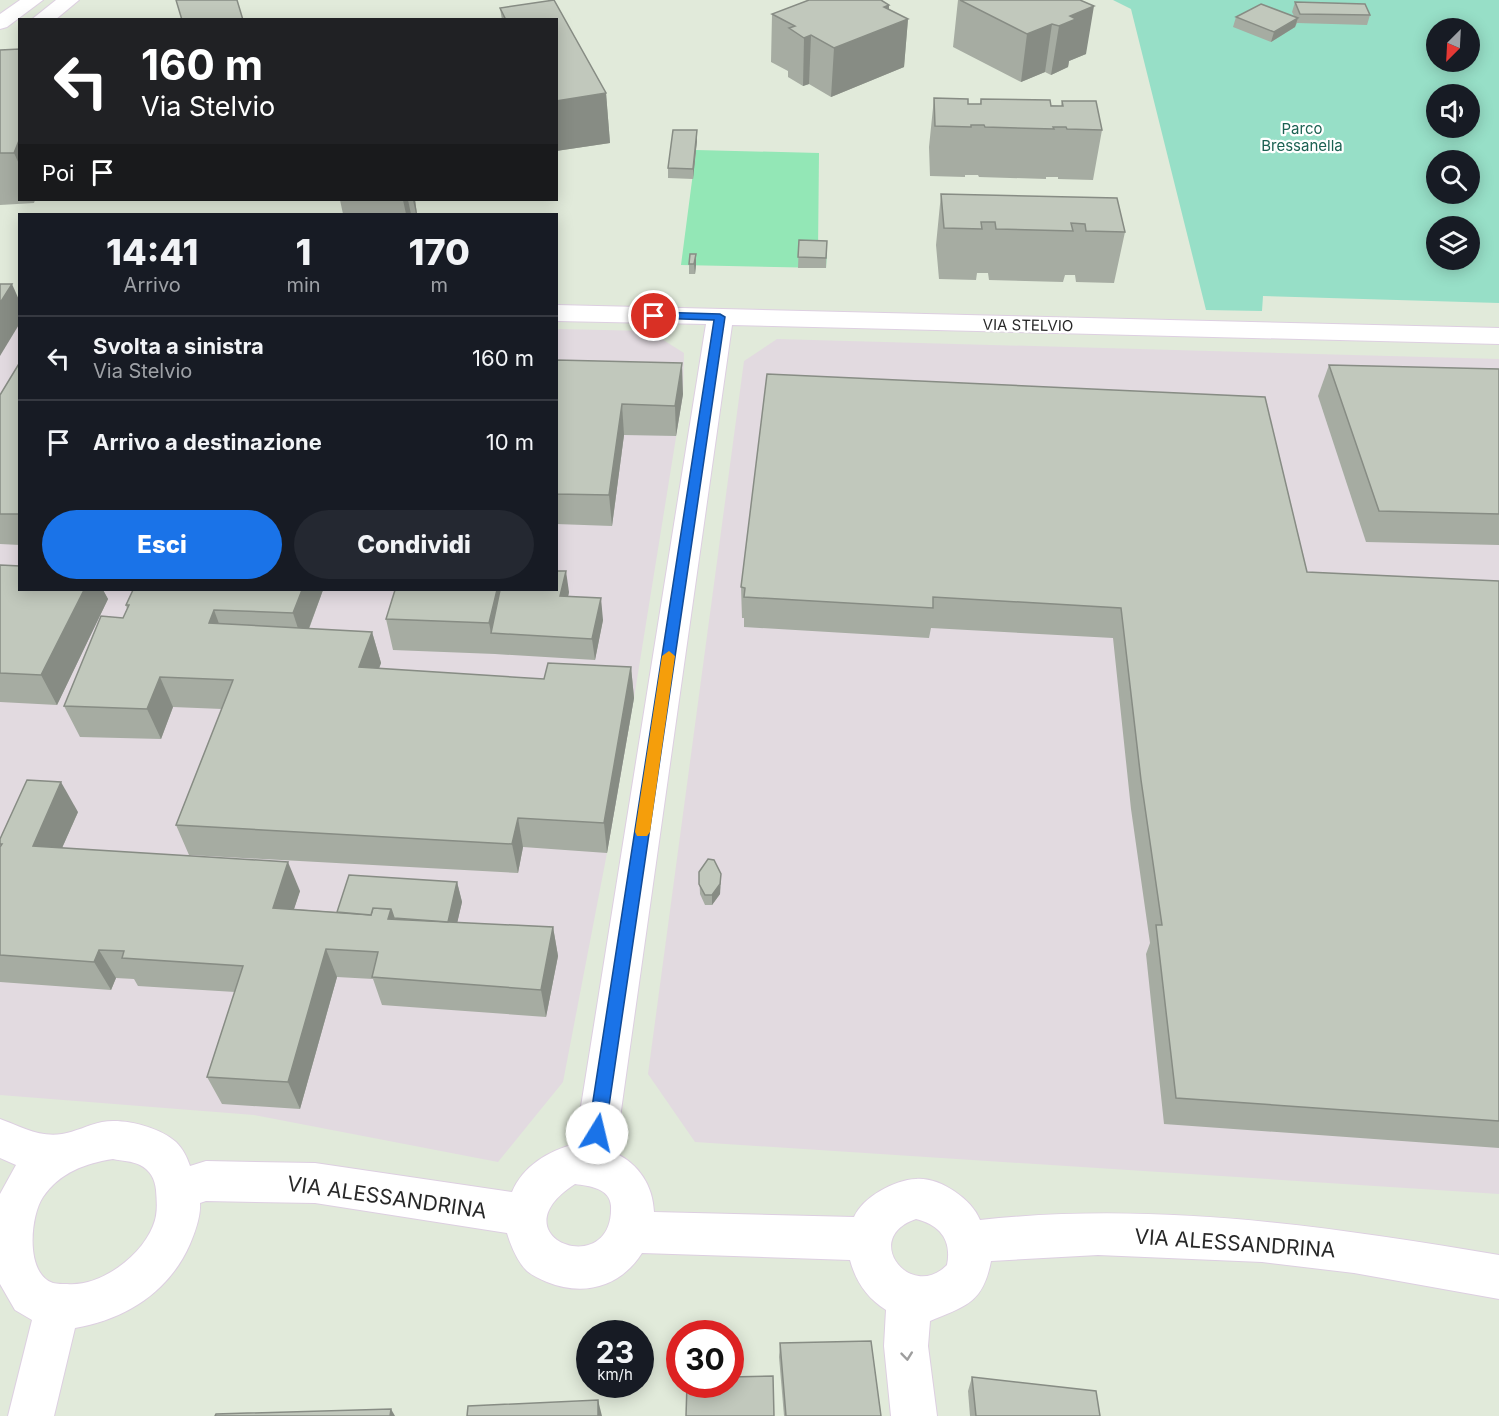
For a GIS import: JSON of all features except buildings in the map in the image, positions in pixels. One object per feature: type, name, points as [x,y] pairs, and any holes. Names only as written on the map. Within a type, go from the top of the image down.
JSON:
[{"type":"street","points":[[0,23],[33,0]]},
{"type":"street","points":[[44,18],[69,0]]},
{"type":"street","name":"VIA STELVIO","points":[[558,313],[1499,336]]},
{"type":"street","points":[[593,1164],[720,317]]},
{"type":"street","points":[[0,1138],[35,1153],[62,1154]]},
{"type":"street","points":[[113,1140],[137,1143],[157,1153],[172,1169],[178,1190],[178,1218],[166,1246],[146,1272],[120,1293],[110,1297],[89,1305],[58,1308],[31,1300],[12,1283],[1,1260],[0,1232],[9,1209],[23,1187],[40,1168],[62,1154],[87,1143],[113,1140]]},
{"type":"street","points":[[574,1164],[593,1164],[610,1170],[623,1181],[632,1196],[635,1214],[630,1232],[622,1247],[608,1259],[593,1266],[575,1269],[558,1265],[543,1257],[533,1245],[527,1230],[526,1214],[531,1196],[542,1181],[557,1170],[574,1164]]},
{"type":"street","name":"VIA ALESSANDRINA","points":[[178,1190],[206,1181],[315,1183],[497,1212],[526,1214]]},
{"type":"street","points":[[916,1199],[934,1203],[950,1211],[962,1224],[968,1242],[970,1258],[966,1274],[957,1287],[943,1296],[926,1300],[909,1298],[894,1292],[881,1282],[868,1253],[868,1239],[874,1222],[884,1209],[900,1201],[916,1199]]},
{"type":"street","points":[[630,1232],[868,1239]]},
{"type":"street","name":"VIA ALESSANDRINA","points":[[968,1242],[1003,1238],[1098,1234],[1262,1241],[1354,1252],[1499,1277]]},
{"type":"street","points":[[909,1298],[906,1346],[914,1416]]},
{"type":"street","points":[[31,1416],[58,1308]]},
{"type":"shaded area","points":[[0,314],[18,314],[18,591],[558,591],[558,329],[649,331],[684,353],[683,394],[634,698],[563,1082],[498,1162],[254,1115],[0,1095]]},
{"type":"shaded area","points":[[777,339],[1499,359],[1499,1194],[695,1142],[648,1074],[744,361]]},
{"type":"green space","name":"Parco Bressanella","points":[[1113,0],[1499,0],[1499,303],[1263,296],[1262,311],[1206,310],[1131,9]]},
{"type":"green space","points":[[696,150],[819,153],[818,251],[827,252],[826,268],[681,265]]},
{"type":"slow traffic","points":[[642,832],[669,656]]},
{"type":"route","points":[[597,1133],[720,317],[654,316]]}]
